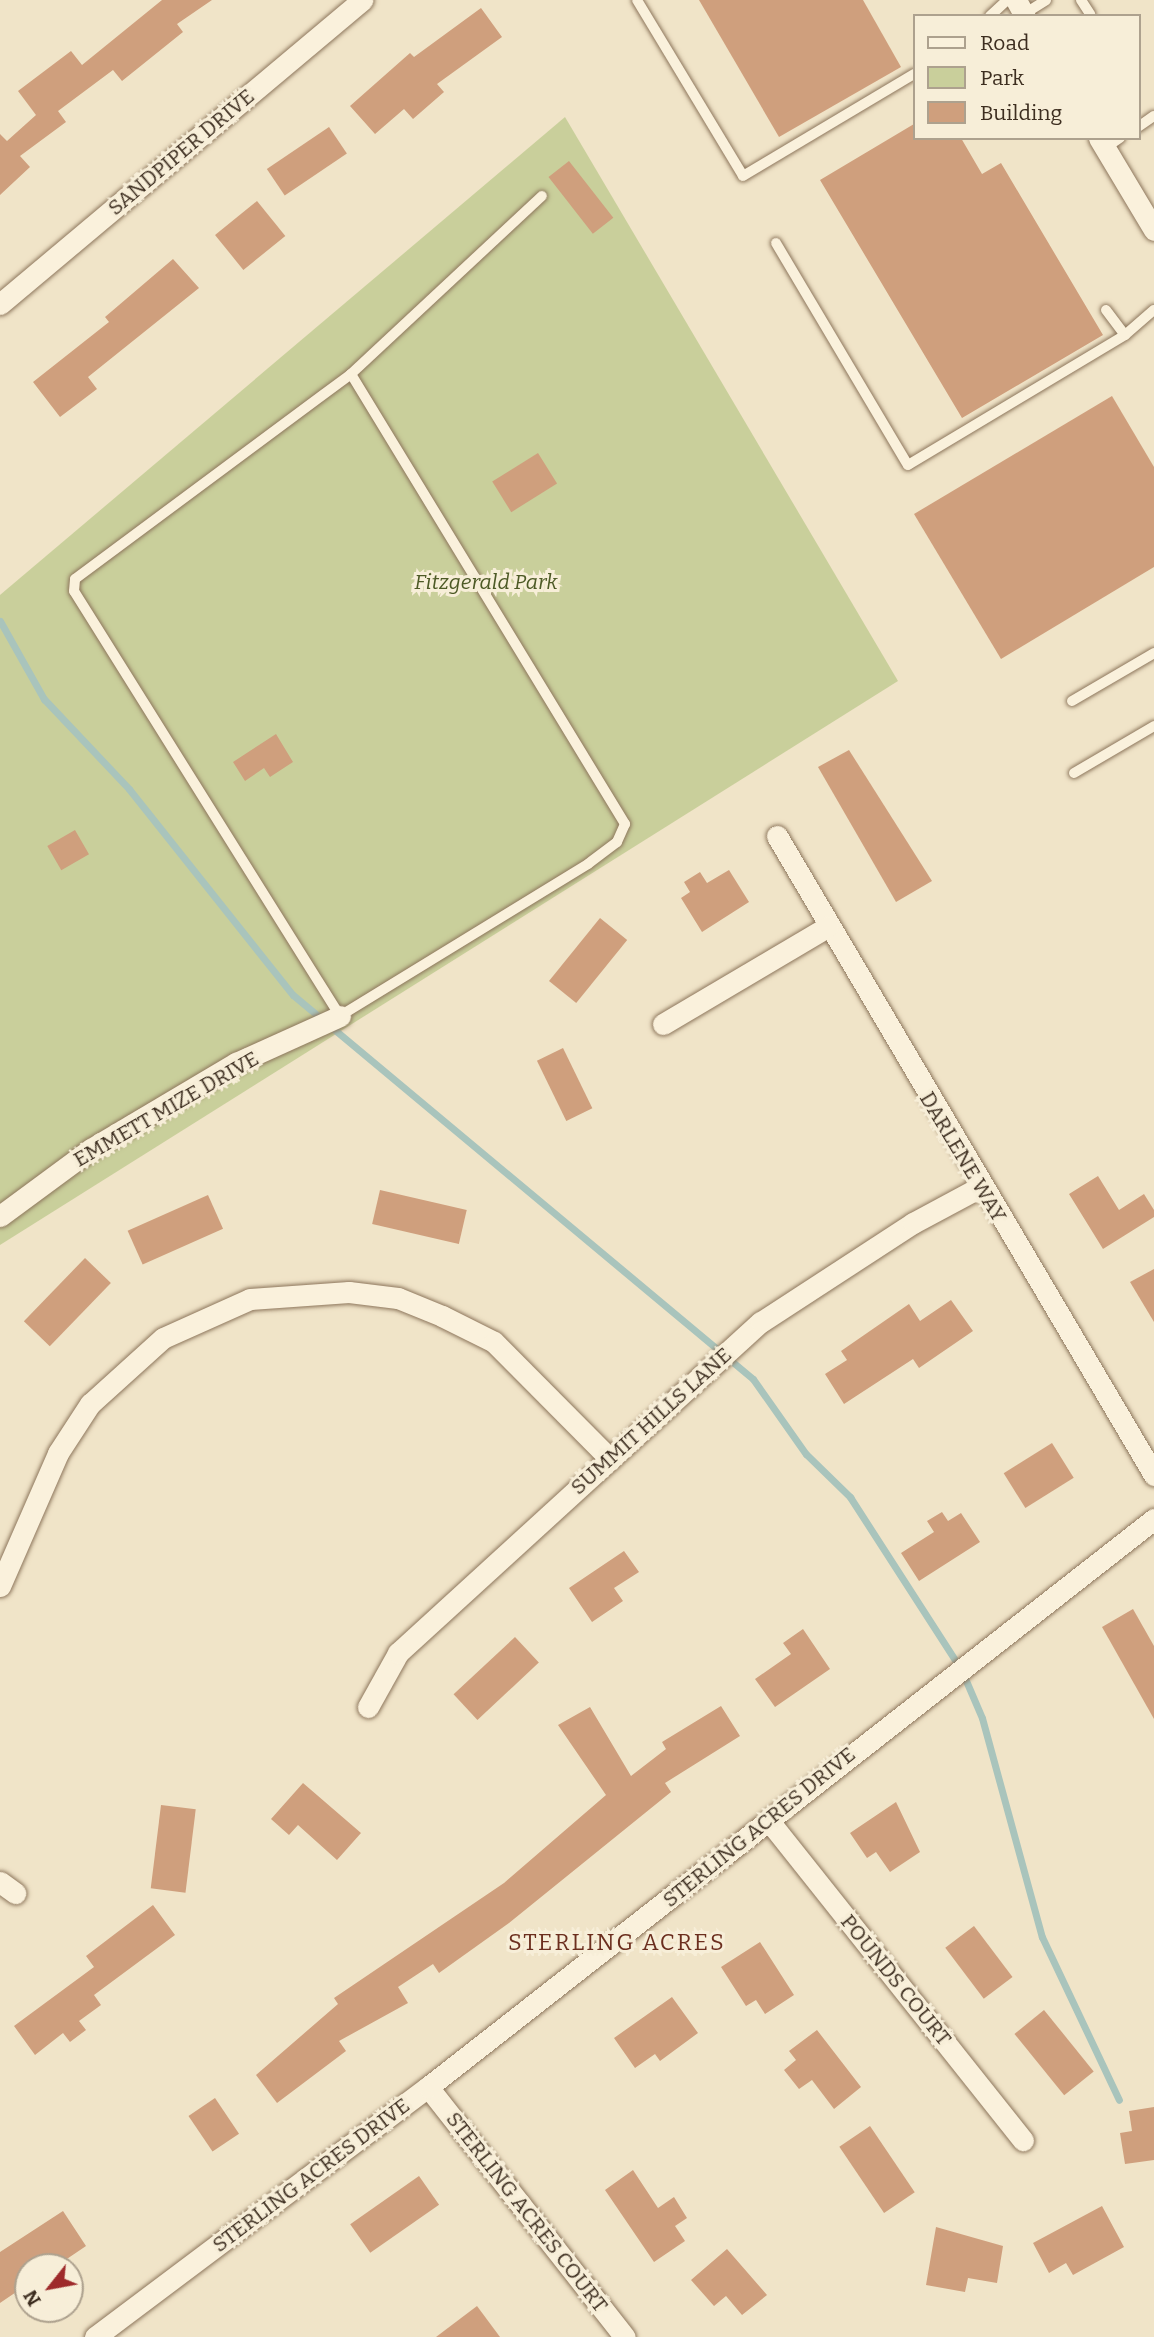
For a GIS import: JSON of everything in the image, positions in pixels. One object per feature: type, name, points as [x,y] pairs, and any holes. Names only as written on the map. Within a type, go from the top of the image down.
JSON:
[{"type":"street","name":"SANDPIPER DRIVE","points":[[0,304],[362,0]]},
{"type":"street","points":[[1108,142],[1154,230]]},
{"type":"street","name":"DARLENE WAY","points":[[777,836],[827,927],[980,1187],[1154,1475]]},
{"type":"street","points":[[663,1024],[827,927]]},
{"type":"street","name":"EMMETT MIZE DRIVE","points":[[0,1216],[92,1149],[236,1063],[340,1016]]},
{"type":"street","name":"SUMMIT HILLS LANE","points":[[368,1707],[398,1653],[761,1322],[913,1223],[980,1187]]},
{"type":"street","points":[[0,1586],[58,1453],[90,1404],[163,1338],[250,1299],[349,1292],[398,1298],[442,1316],[494,1342],[610,1459]]},
{"type":"street","name":"STERLING ACRES DRIVE","points":[[95,2337],[428,2087],[1154,1519]]},
{"type":"street","name":"POUNDS COURT","points":[[769,1821],[1023,2140]]},
{"type":"street","name":"STERLING ACRES COURT","points":[[428,2087],[625,2337]]},
{"type":"lane","points":[[637,0],[743,176],[912,75]]},
{"type":"lane","points":[[992,14],[1007,0]]},
{"type":"lane","points":[[1021,10],[1046,0]]},
{"type":"lane","points":[[1081,0],[1090,14]]},
{"type":"lane","points":[[351,374],[625,824],[617,842],[588,864],[340,1016],[74,591],[84,568],[351,374],[542,197]]},
{"type":"lane","points":[[776,243],[908,465],[1125,335],[1154,310]]},
{"type":"lane","points":[[1106,310],[1125,335]]},
{"type":"lane","points":[[1072,701],[1154,653]]},
{"type":"lane","points":[[1073,773],[1154,726]]},
{"type":"green space","name":"Fitzgerald Park","points":[[565,117],[898,681],[0,1245],[0,595]]},
{"type":"building","points":[[162,0],[212,0],[177,24],[183,32],[122,81],[113,70],[58,111],[66,122],[20,156],[30,167],[0,195],[0,134],[7,141],[36,115],[18,91],[71,51],[82,65]]},
{"type":"building","points":[[699,0],[863,0],[901,67],[779,137]]},
{"type":"building","points":[[481,8],[502,37],[437,84],[444,92],[413,119],[404,109],[375,134],[350,106],[410,53],[414,57]]},
{"type":"building","points":[[912,125],[912,140],[962,140],[982,174],[1001,163],[1103,335],[962,418],[820,180]]},
{"type":"building","points":[[329,127],[347,154],[285,195],[267,169]]},
{"type":"building","points":[[569,161],[613,218],[593,234],[549,177]]},
{"type":"building","points":[[257,201],[285,236],[243,270],[215,235]]},
{"type":"building","points":[[173,259],[199,288],[88,377],[97,389],[60,417],[33,382],[109,322],[105,317]]},
{"type":"building","points":[[1112,396],[1154,467],[1154,567],[1001,659],[914,514]]},
{"type":"building","points":[[538,453],[557,484],[511,512],[492,482]]},
{"type":"building","points":[[276,734],[293,762],[270,777],[264,768],[245,781],[233,762]]},
{"type":"building","points":[[849,750],[932,881],[896,902],[818,767]]},
{"type":"building","points":[[75,830],[89,854],[61,870],[47,846]]},
{"type":"building","points":[[729,870],[749,902],[702,932],[681,898],[690,892],[684,882],[700,872],[707,883]]},
{"type":"building","points":[[600,918],[627,940],[576,1003],[549,981]]},
{"type":"building","points":[[563,1048],[592,1108],[566,1121],[537,1061]]},
{"type":"building","points":[[1098,1176],[1119,1210],[1144,1194],[1154,1210],[1154,1217],[1103,1249],[1069,1194]]},
{"type":"building","points":[[380,1190],[467,1210],[459,1244],[372,1224]]},
{"type":"building","points":[[208,1195],[223,1229],[143,1265],[128,1231]]},
{"type":"building","points":[[85,1258],[111,1283],[50,1346],[24,1321]]},
{"type":"building","points":[[1154,1269],[1154,1322],[1130,1282]]},
{"type":"building","points":[[951,1300],[973,1331],[919,1368],[913,1359],[844,1404],[825,1374],[847,1360],[841,1351],[909,1304],[920,1321]]},
{"type":"building","points":[[1052,1443],[1074,1478],[1025,1508],[1004,1473]]},
{"type":"building","points":[[942,1512],[948,1521],[961,1513],[980,1542],[919,1581],[901,1553],[934,1532],[927,1521]]},
{"type":"building","points":[[624,1551],[639,1572],[614,1588],[623,1601],[592,1622],[569,1588]]},
{"type":"building","points":[[1133,1609],[1154,1646],[1154,1719],[1102,1627]]},
{"type":"building","points":[[803,1629],[830,1669],[775,1707],[755,1679],[791,1654],[783,1643]]},
{"type":"building","points":[[515,1637],[539,1663],[477,1720],[454,1694]]},
{"type":"building","points":[[721,1706],[740,1736],[665,1783],[671,1792],[509,1923],[439,1973],[433,1964],[398,1987],[408,2003],[339,2041],[346,2051],[277,2103],[256,2075],[338,2004],[334,1998],[504,1883],[606,1795],[558,1725],[590,1707],[631,1776],[666,1749],[662,1742]]},
{"type":"building","points":[[303,1783],[361,1833],[337,1860],[298,1825],[289,1835],[271,1819]]},
{"type":"building","points":[[896,1802],[920,1852],[890,1872],[876,1852],[867,1858],[850,1833]]},
{"type":"building","points":[[161,1805],[196,1809],[186,1893],[151,1888]]},
{"type":"building","points":[[153,1905],[175,1935],[94,1995],[101,2005],[79,2021],[86,2030],[70,2042],[63,2033],[35,2055],[14,2026],[94,1967],[86,1956]]},
{"type":"building","points":[[974,1926],[1013,1977],[984,1999],[945,1948]]},
{"type":"building","points":[[760,1942],[794,1995],[765,2014],[756,2000],[746,2006],[721,1967]]},
{"type":"building","points":[[672,1997],[698,2033],[660,2061],[655,2054],[635,2068],[614,2038]]},
{"type":"building","points":[[1044,2010],[1094,2071],[1064,2095],[1014,2034]]},
{"type":"building","points":[[817,2030],[861,2087],[834,2109],[812,2080],[799,2089],[784,2070],[796,2060],[789,2051]]},
{"type":"building","points":[[215,2098],[239,2134],[213,2152],[188,2116]]},
{"type":"building","points":[[1154,2107],[1154,2160],[1125,2164],[1120,2133],[1132,2131],[1129,2111]]},
{"type":"building","points":[[870,2126],[915,2192],[884,2213],[839,2147]]},
{"type":"building","points":[[633,2170],[658,2208],[674,2197],[687,2218],[675,2226],[685,2241],[654,2262],[605,2190]]},
{"type":"building","points":[[419,2176],[439,2205],[370,2253],[350,2224]]},
{"type":"building","points":[[1102,2206],[1124,2247],[1073,2275],[1066,2263],[1049,2273],[1033,2243]]},
{"type":"building","points":[[63,2211],[86,2246],[76,2253],[14,2253],[14,2294],[0,2303],[0,2252]]},
{"type":"building","points":[[936,2227],[1003,2246],[997,2283],[968,2278],[965,2292],[926,2285]]},
{"type":"building","points":[[727,2249],[767,2295],[742,2315],[726,2296],[714,2306],[691,2280]]},
{"type":"building","points":[[477,2306],[500,2337],[436,2337]]},
{"type":"waterway","points":[[0,621],[44,699],[129,789],[293,995],[753,1379],[806,1454],[850,1497],[961,1669],[982,1718],[1042,1937],[1119,2100]]},
{"type":"district","name":"STERLING ACRES","points":[[617,1942]]}]
